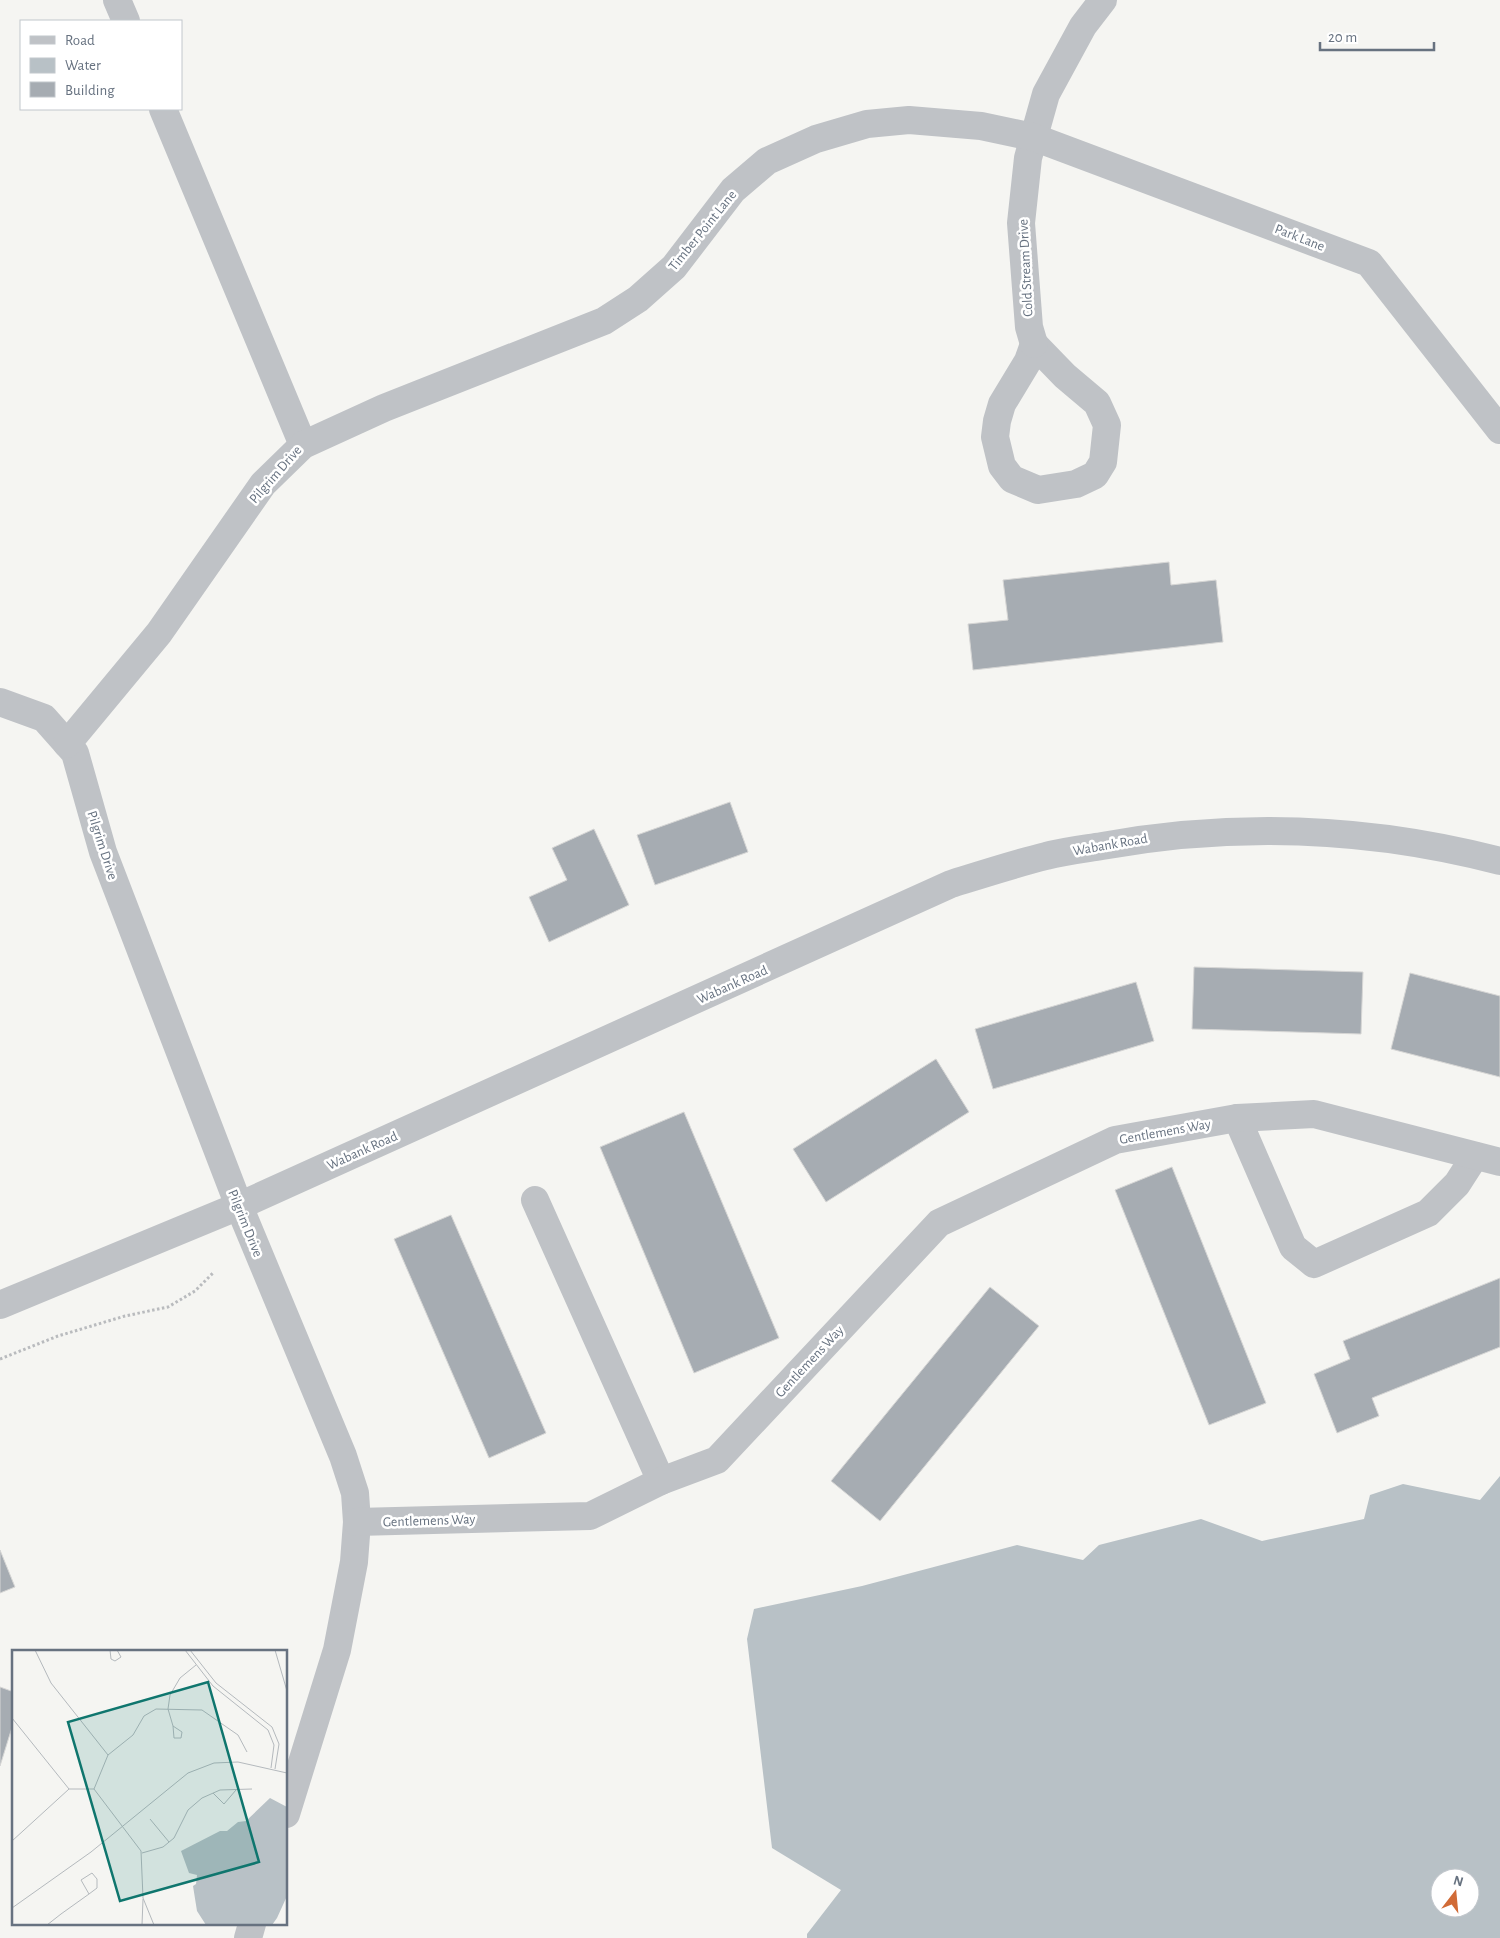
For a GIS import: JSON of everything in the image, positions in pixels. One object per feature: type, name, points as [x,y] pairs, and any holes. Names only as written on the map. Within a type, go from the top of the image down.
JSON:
[{"type":"street","points":[[117,0],[126,20]]},
{"type":"street","name":"Cold Stream Drive","points":[[1034,344],[1029,327],[1021,223],[1028,158],[1046,94],[1060,64],[1083,26],[1103,0]]},
{"type":"street","name":"Pilgrim Drive","points":[[163,110],[304,444],[263,484],[159,633],[67,744],[75,753],[103,852],[239,1206],[343,1456],[355,1493],[357,1522],[354,1562],[337,1650],[288,1808]]},
{"type":"street","name":"Timber Point Lane","points":[[304,444],[384,408],[564,339],[604,321],[638,299],[674,267],[733,190],[767,161],[816,139],[867,124],[908,120],[981,126],[1033,137]]},
{"type":"street","name":"Park Lane","points":[[1033,137],[1369,263],[1500,430]]},
{"type":"street","points":[[1034,344],[1065,376],[1089,394],[1097,403],[1107,425],[1103,462],[1095,475],[1076,484],[1038,490],[1012,479],[1002,466],[996,437],[997,421],[1002,404],[1028,361],[1034,344]]},
{"type":"street","points":[[0,702],[44,718],[67,744]]},
{"type":"street","name":"Wabank Road","points":[[0,1304],[239,1206],[951,884],[1047,855],[1149,837],[1230,830],[1335,832],[1419,843],[1500,861]]},
{"type":"street","name":"Gentlemens Way","points":[[357,1522],[590,1516],[661,1481],[717,1460],[939,1223],[1115,1140],[1236,1118],[1314,1114],[1488,1159]]},
{"type":"street","name":"Gentlemens Way","points":[[1236,1118],[1294,1247],[1314,1264],[1428,1213],[1457,1184],[1488,1159]]},
{"type":"street","points":[[535,1200],[661,1481]]},
{"type":"path","points":[[0,1359],[67,1333],[124,1316],[168,1307],[195,1290],[214,1272]]},
{"type":"water","points":[[1500,1476],[1500,1938],[807,1938],[807,1934],[841,1890],[772,1848],[747,1639],[754,1609],[862,1586],[1017,1545],[1083,1560],[1099,1545],[1201,1519],[1262,1541],[1364,1519],[1370,1495],[1403,1484],[1480,1500]]},
{"type":"building","points":[[1169,562],[1171,585],[1216,580],[1223,642],[973,670],[968,624],[1008,620],[1003,580]]},
{"type":"building","points":[[730,802],[748,852],[655,885],[637,835]]},
{"type":"building","points":[[594,829],[629,905],[549,942],[529,897],[567,880],[552,848]]},
{"type":"building","points":[[1194,967],[1363,972],[1361,1034],[1192,1029]]},
{"type":"building","points":[[1410,973],[1500,996],[1500,1077],[1391,1049]]},
{"type":"building","points":[[1136,982],[1154,1041],[993,1089],[975,1029]]},
{"type":"building","points":[[936,1059],[969,1112],[826,1202],[793,1149]]},
{"type":"building","points":[[684,1112],[779,1338],[694,1373],[600,1147]]},
{"type":"building","points":[[1172,1167],[1266,1403],[1209,1425],[1115,1190]]},
{"type":"building","points":[[451,1215],[546,1433],[489,1458],[394,1239]]},
{"type":"building","points":[[1500,1278],[1500,1347],[1372,1398],[1379,1416],[1337,1433],[1314,1374],[1350,1359],[1343,1341]]},
{"type":"building","points":[[990,1287],[1039,1326],[880,1521],[831,1481]]},
{"type":"building","points":[[0,1550],[15,1587],[0,1593]]},
{"type":"building","points":[[0,1687],[12,1691],[12,1727],[0,1766]]}]
